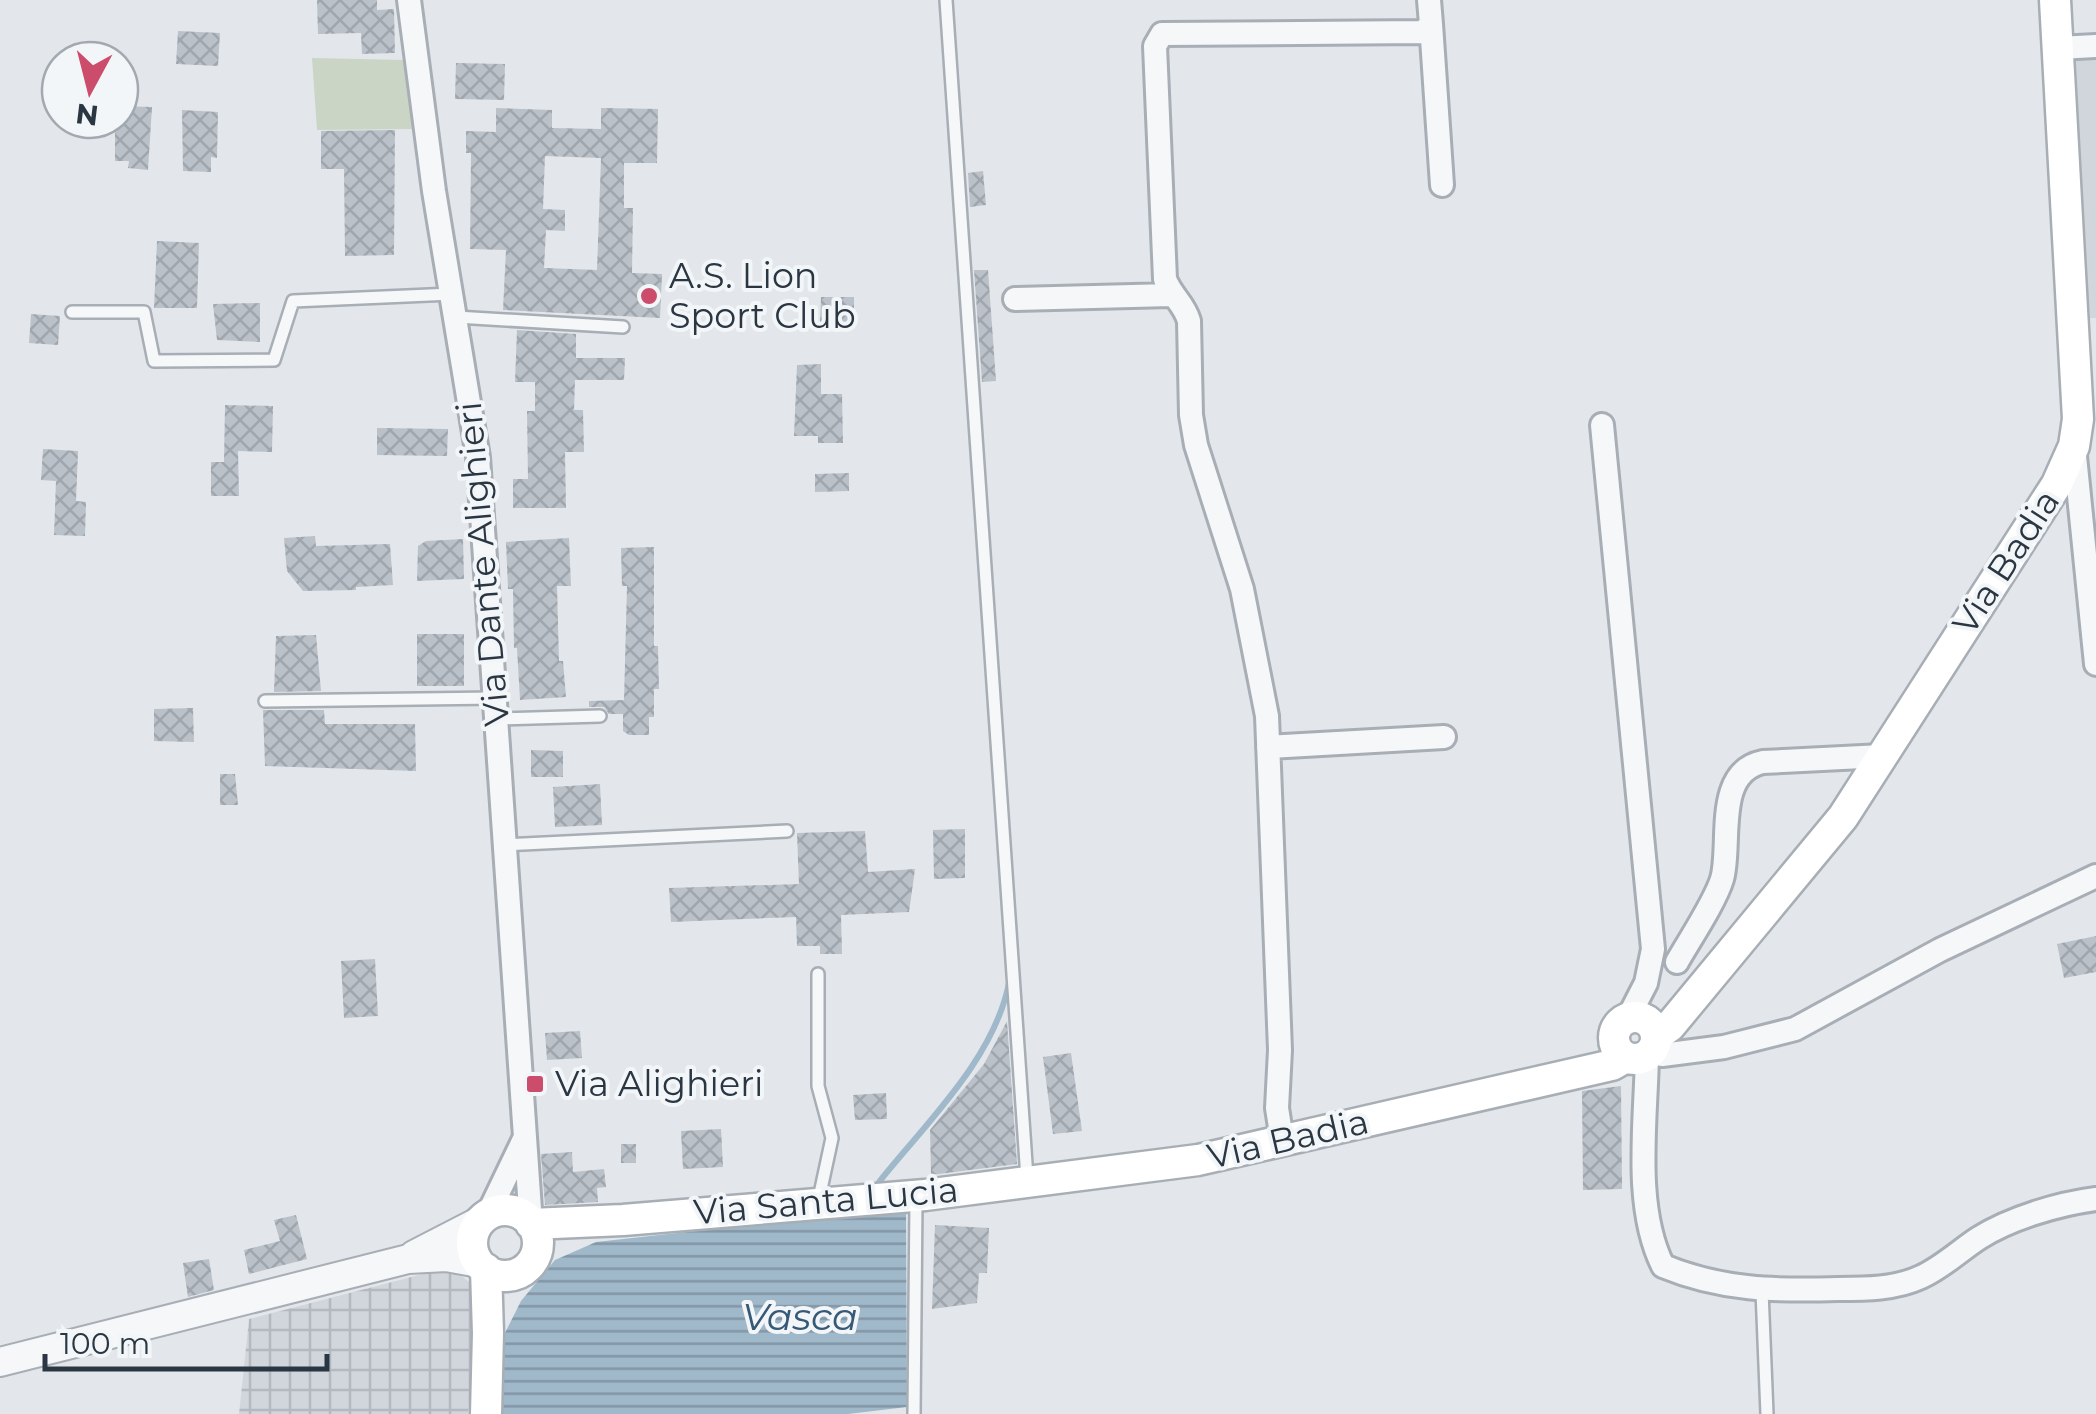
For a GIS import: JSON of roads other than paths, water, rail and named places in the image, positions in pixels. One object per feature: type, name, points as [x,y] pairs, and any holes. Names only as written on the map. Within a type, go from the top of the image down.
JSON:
[{"type":"main road","name":"Via Badia","points":[[1028,1182],[1198,1160],[1545,1080],[1639,1039],[1703,985],[1843,816],[2058,484],[2074,446],[2078,419],[2055,0]]},
{"type":"main road","name":"Via Santa Lucia","points":[[532,1224],[624,1220],[1028,1182]]},
{"type":"main road","points":[[486,1414],[488,1334],[482,1266],[472,1247],[484,1218],[510,1210],[532,1224],[538,1246],[488,1334]]},
{"type":"main road","name":"Via Santa Lucia","points":[[526,1266],[570,1240],[624,1220]]},
{"type":"main road","points":[[482,1266],[502,1276],[526,1266]]},
{"type":"street","name":"Via Dante Alighieri","points":[[409,0],[434,191],[478,458],[532,1224]]},
{"type":"street","points":[[1430,12],[1442,185]]},
{"type":"street","points":[[1282,1140],[1276,1108],[1280,1050],[1267,716],[1242,590],[1190,415],[1190,321],[1185,306],[1170,295],[1165,278],[1155,46],[1162,34],[1423,32],[1430,12]]},
{"type":"street","points":[[2058,48],[2096,46]]},
{"type":"street","points":[[1015,299],[1170,295]]},
{"type":"street","points":[[1602,425],[1652,949],[1639,1039],[1645,1197],[1651,1242],[1663,1266],[1724,1286],[1762,1291],[1889,1287],[1942,1266],[1980,1237],[2031,1216],[2096,1199]]},
{"type":"street","points":[[2074,446],[2090,535],[2096,664]]},
{"type":"street","points":[[1268,747],[1444,737]]},
{"type":"street","points":[[1677,962],[1723,878],[1728,804],[1744,773],[1755,763],[1763,762],[1882,756]]},
{"type":"street","points":[[1639,1039],[1662,1055],[1724,1047],[1795,1029],[1940,950],[2096,876]]},
{"type":"street","points":[[1652,949],[1668,954],[1703,985]]},
{"type":"street","name":"Via Dante Alighieri","points":[[484,1218],[527,1131]]},
{"type":"street","points":[[408,1259],[484,1218]]},
{"type":"street","points":[[0,1362],[408,1259],[446,1257],[482,1266]]},
{"type":"lane","points":[[946,0],[1028,1182]]},
{"type":"lane","points":[[72,312],[144,312],[154,362],[274,360],[293,301],[452,294]]},
{"type":"lane","points":[[456,318],[623,327]]},
{"type":"lane","points":[[265,702],[600,716]]},
{"type":"lane","points":[[505,844],[787,831]]},
{"type":"lane","points":[[818,974],[818,1086],[832,1138],[818,1203]]},
{"type":"lane","points":[[914,1414],[916,1195]]},
{"type":"lane","points":[[1762,1291],[1767,1414]]},
{"type":"water","name":"Vasca","points":[[906,1208],[907,1407],[848,1414],[503,1414],[502,1339],[521,1301],[555,1260],[596,1242]]},
{"type":"waterway","points":[[879,1182],[974,1064],[1001,1011],[1009,983]]},
{"type":"place","name":"A.S. Lion Sport Club","points":[[649,296]]},
{"type":"place","name":"Via Alighieri","points":[[535,1084]]}]
